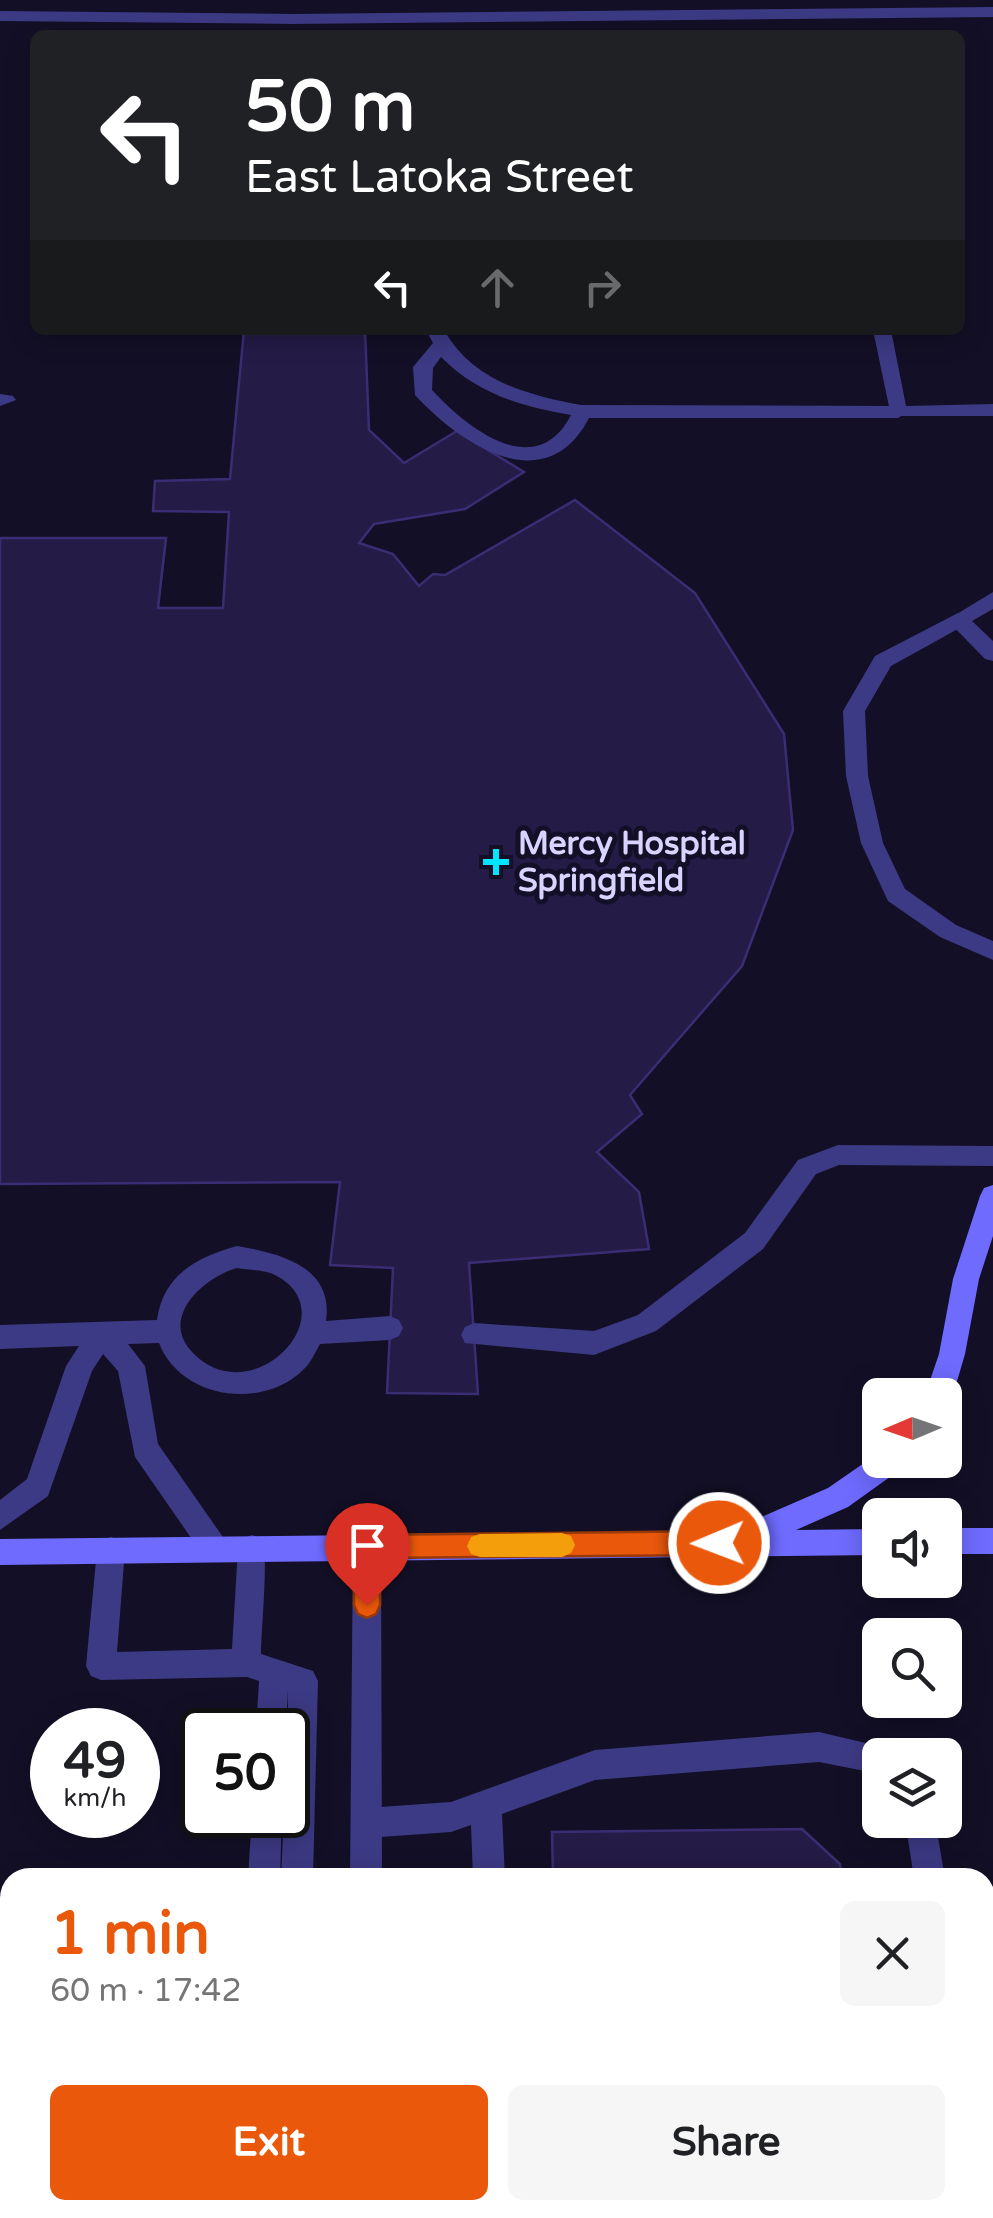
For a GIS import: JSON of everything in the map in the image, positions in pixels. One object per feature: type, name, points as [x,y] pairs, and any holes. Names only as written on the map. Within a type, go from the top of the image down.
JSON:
[{"type":"main road","points":[[944,1378],[966,1279],[993,1196]]},
{"type":"main road","points":[[719,1543],[815,1512],[870,1478]]},
{"type":"main road","points":[[962,1542],[993,1541]]},
{"type":"main road","points":[[0,1552],[862,1542]]},
{"type":"street","points":[[0,16],[293,20],[818,7],[993,12]]},
{"type":"street","points":[[883,335],[898,412]]},
{"type":"street","points":[[583,411],[570,434],[555,449],[531,454],[506,450],[441,413],[422,391],[423,367],[438,338],[468,372],[501,389],[555,408],[583,411],[993,410]]},
{"type":"street","points":[[993,599],[884,661],[854,711],[857,776],[872,843],[896,894],[948,931],[993,951]]},
{"type":"street","points":[[958,620],[993,654]]},
{"type":"street","points":[[474,1335],[594,1343],[646,1324],[754,1241],[807,1167],[838,1155],[993,1156]]},
{"type":"street","points":[[236,1257],[260,1257],[299,1276],[311,1292],[317,1312],[314,1334],[304,1354],[285,1371],[262,1382],[236,1384],[211,1380],[190,1368],[175,1351],[169,1330],[170,1310],[179,1291],[194,1274],[236,1257]]},
{"type":"street","points":[[314,1334],[390,1328]]},
{"type":"street","points":[[0,1337],[169,1330]]},
{"type":"street","points":[[0,1517],[38,1487],[80,1366],[102,1334]]},
{"type":"street","points":[[102,1334],[132,1366],[145,1448],[215,1549]]},
{"type":"street","points":[[366,1868],[367,1546]]},
{"type":"street","points":[[252,1548],[268,1708]]},
{"type":"street","points":[[111,1550],[101,1666],[261,1667],[304,1680],[297,1868]]},
{"type":"street","points":[[366,1823],[451,1817],[595,1766],[819,1747],[862,1755]]},
{"type":"street","points":[[486,1806],[489,1868]]},
{"type":"street","points":[[264,1868],[266,1838]]},
{"type":"street","points":[[923,1838],[928,1868]]},
{"type":"building","name":"Mercy Hospital Springfield","points":[[244,335],[365,335],[369,430],[404,463],[457,431],[524,472],[465,509],[374,524],[359,543],[393,554],[419,586],[433,574],[445,575],[575,500],[695,593],[784,734],[793,830],[742,966],[630,1095],[642,1114],[597,1152],[639,1192],[649,1249],[469,1263],[478,1394],[387,1393],[393,1268],[330,1265],[340,1182],[0,1184],[0,538],[166,538],[158,608],[223,608],[229,512],[153,511],[155,481],[230,479]]},
{"type":"building","points":[[802,1829],[841,1868],[553,1868],[552,1832]]},
{"type":"slow traffic","points":[[480,1546],[562,1545]]},
{"type":"place","name":"Mercy Hospital Springfield","points":[[496,862]]},
{"type":"route","points":[[367,1605],[367,1546],[719,1543]]}]
